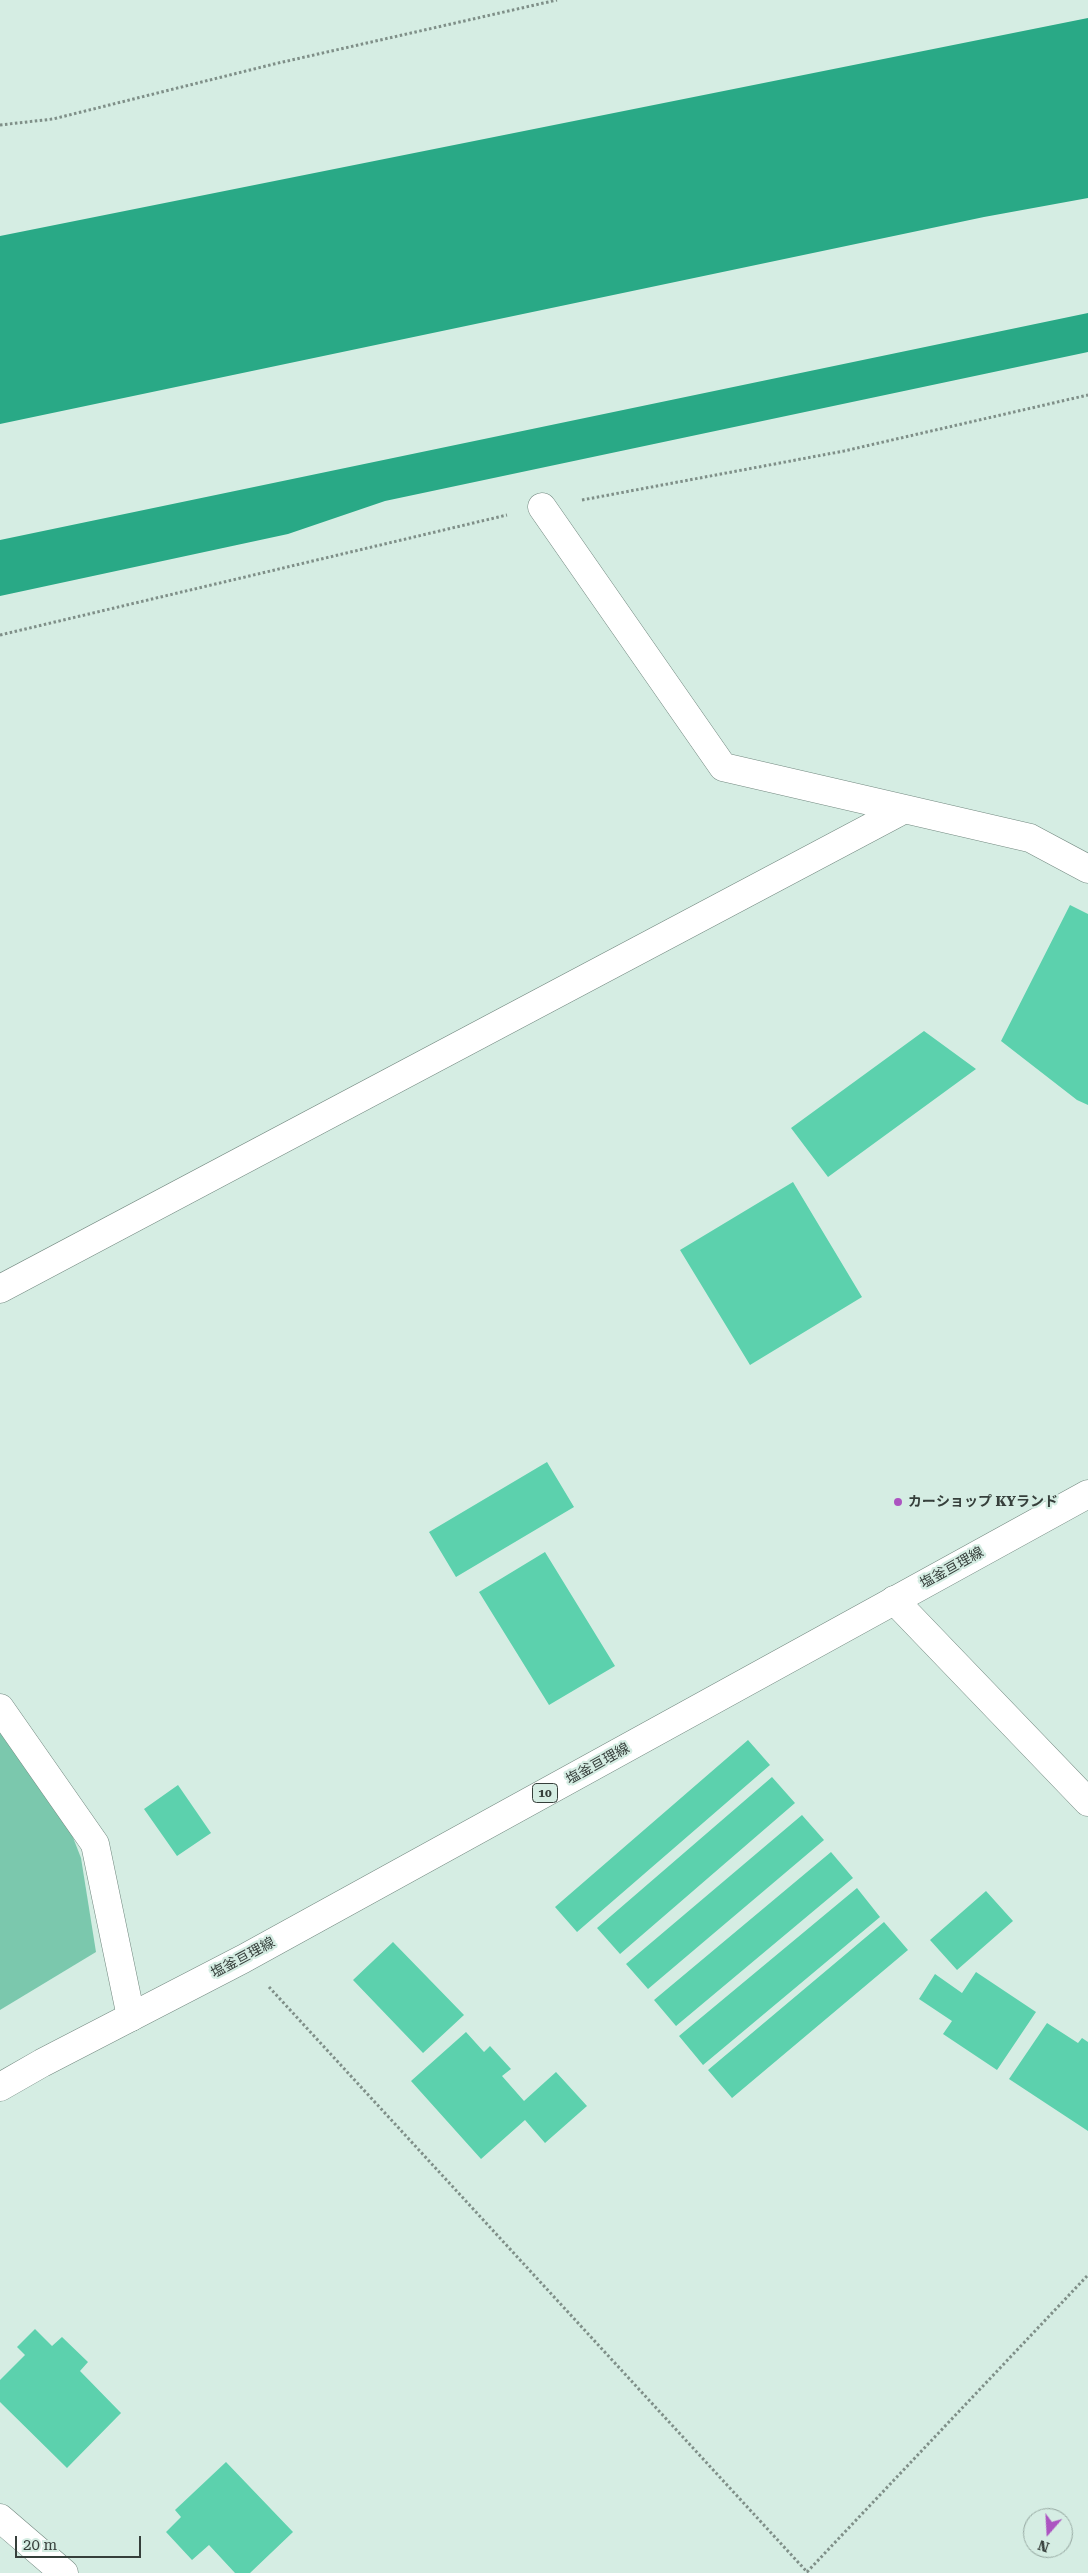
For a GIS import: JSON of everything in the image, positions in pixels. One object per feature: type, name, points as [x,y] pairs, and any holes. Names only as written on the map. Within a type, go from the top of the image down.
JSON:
[{"type":"street","points":[[542,507],[723,767],[1030,838],[1088,869]]},
{"type":"street","points":[[0,1289],[905,808]]},
{"type":"street","name":"塩釜亘理線","points":[[0,2087],[42,2063],[243,1959],[1087,1493]]},
{"type":"street","points":[[894,1600],[1088,1802]]},
{"type":"street","points":[[0,1708],[96,1844],[131,2017]]},
{"type":"street","points":[[0,2518],[64,2573]]},
{"type":"path","points":[[0,126],[53,119],[274,64],[557,0]]},
{"type":"path","points":[[243,1959],[807,2572],[1088,2275]]},
{"type":"shaded area","points":[[1088,18],[1088,198],[984,217],[0,424],[0,236]]},
{"type":"shaded area","points":[[1088,313],[1088,352],[385,501],[288,534],[0,596],[0,540]]},
{"type":"shaded area","points":[[0,1728],[67,1822],[81,1858],[96,1952],[0,2010]]},
{"type":"building","points":[[1070,905],[1088,914],[1088,1105],[1077,1100],[1001,1041]]},
{"type":"building","points":[[924,1031],[976,1069],[828,1177],[791,1128]]},
{"type":"building","points":[[793,1182],[862,1297],[750,1365],[680,1250]]},
{"type":"building","points":[[547,1462],[574,1507],[456,1577],[429,1532]]},
{"type":"building","points":[[545,1552],[615,1666],[549,1705],[479,1592]]},
{"type":"building","points":[[748,1740],[770,1765],[577,1932],[555,1907]]},
{"type":"building","points":[[772,1777],[795,1803],[620,1954],[597,1928]]},
{"type":"building","points":[[178,1785],[211,1833],[177,1856],[144,1809]]},
{"type":"building","points":[[802,1815],[824,1840],[648,1989],[626,1964]]},
{"type":"building","points":[[831,1852],[853,1878],[676,2026],[654,2000]]},
{"type":"building","points":[[857,1888],[880,1917],[703,2065],[679,2036]]},
{"type":"building","points":[[986,1891],[1013,1921],[957,1970],[930,1940]]},
{"type":"building","points":[[884,1922],[908,1950],[732,2098],[708,2070]]},
{"type":"building","points":[[393,1942],[464,2015],[423,2053],[353,1980]]},
{"type":"building","points":[[976,1972],[1036,2012],[997,2070],[943,2034],[952,2021],[919,1999],[935,1974],[962,1993]]},
{"type":"building","points":[[1047,2023],[1078,2043],[1082,2038],[1088,2042],[1088,2131],[1009,2079]]},
{"type":"building","points":[[466,2032],[484,2052],[490,2046],[511,2069],[502,2076],[524,2101],[556,2072],[587,2106],[545,2143],[525,2120],[481,2159],[411,2081]]},
{"type":"building","points":[[35,2329],[52,2346],[62,2337],[88,2362],[80,2371],[121,2413],[67,2468],[0,2402],[0,2380],[25,2355],[17,2347]]},
{"type":"building","points":[[226,2462],[293,2532],[250,2573],[235,2573],[209,2545],[192,2560],[166,2532],[181,2517],[175,2510]]},
{"type":"place","name":"カーショップ KYランド","points":[[898,1502]]}]
